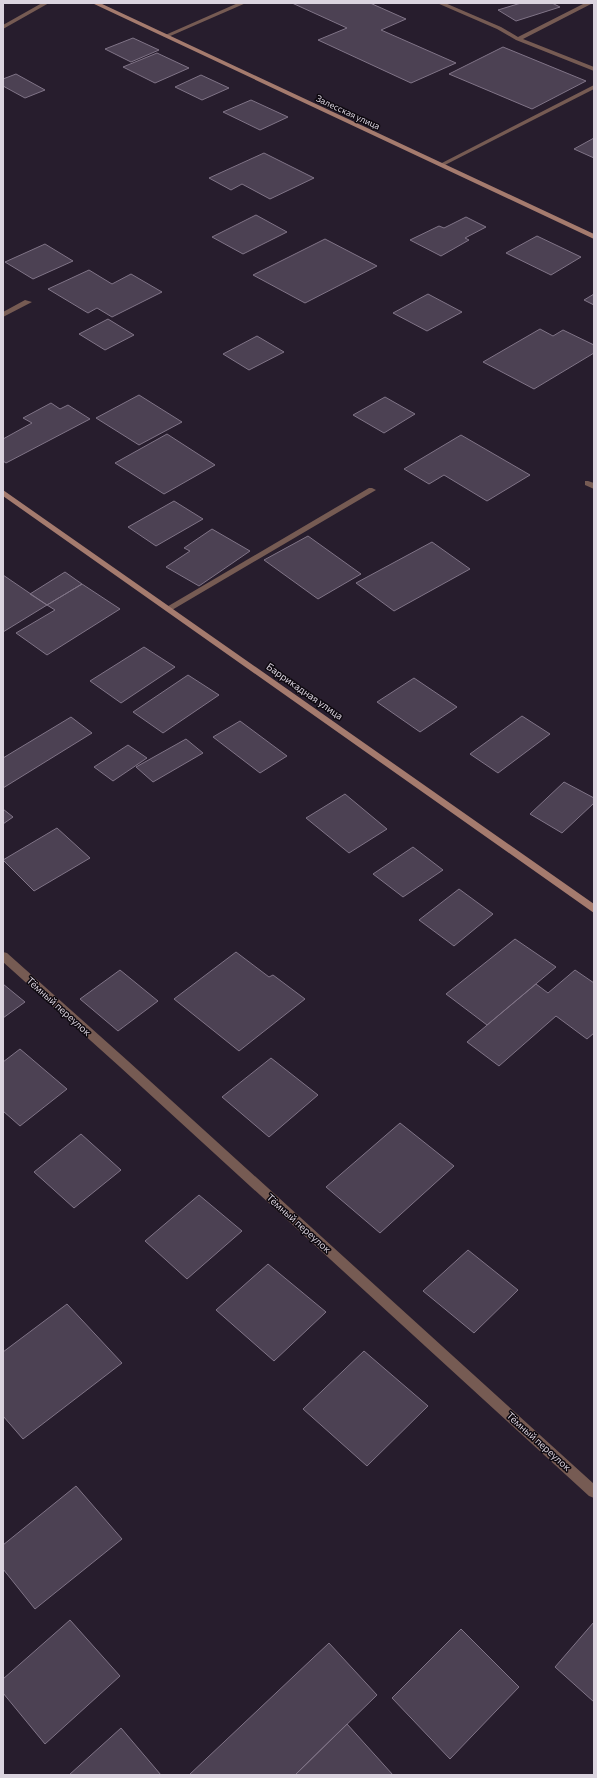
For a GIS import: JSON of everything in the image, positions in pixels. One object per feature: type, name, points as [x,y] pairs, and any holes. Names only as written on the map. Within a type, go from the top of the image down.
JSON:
[{"type":"main road","name":"Залесская улица","points":[[95,3],[594,237]]},
{"type":"main road","name":"Баррикадная улица","points":[[3,492],[594,909]]},
{"type":"street","points":[[3,27],[46,3]]},
{"type":"street","points":[[166,36],[243,3]]},
{"type":"street","points":[[440,3],[499,28],[518,39],[594,69]]},
{"type":"street","points":[[518,39],[590,3]]},
{"type":"street","points":[[441,165],[594,87]]},
{"type":"street","points":[[3,315],[28,302]]},
{"type":"street","points":[[169,608],[372,490]]},
{"type":"street","name":"Тёмный переулок","points":[[3,956],[124,1064],[594,1492]]},
{"type":"building","points":[[292,3],[370,3],[406,19],[381,30],[456,63],[411,83],[318,40],[347,28]]},
{"type":"building","points":[[521,3],[552,3],[560,7],[516,21],[498,10]]},
{"type":"building","points":[[133,38],[159,50],[131,62],[105,49]]},
{"type":"building","points":[[503,47],[586,81],[532,109],[449,74]]},
{"type":"building","points":[[157,53],[189,68],[155,83],[123,67]]},
{"type":"building","points":[[16,74],[45,90],[25,98],[3,86],[3,79]]},
{"type":"building","points":[[201,75],[229,88],[202,100],[175,87]]},
{"type":"building","points":[[251,100],[288,117],[260,130],[223,112]]},
{"type":"building","points":[[594,138],[594,158],[574,149]]},
{"type":"building","points":[[264,153],[314,178],[270,199],[242,184],[231,190],[209,178]]},
{"type":"building","points":[[256,215],[287,232],[243,254],[212,237]]},
{"type":"building","points":[[466,217],[486,227],[465,238],[469,240],[441,256],[410,240],[439,226],[444,228]]},
{"type":"building","points":[[537,236],[581,257],[551,275],[506,253]]},
{"type":"building","points":[[325,239],[377,266],[305,303],[253,275]]},
{"type":"building","points":[[45,244],[73,261],[33,279],[5,262]]},
{"type":"building","points":[[89,270],[112,284],[131,274],[162,292],[112,317],[97,308],[88,313],[48,289]]},
{"type":"building","points":[[428,294],[462,312],[427,331],[393,313]]},
{"type":"building","points":[[594,294],[594,305],[584,300]]},
{"type":"building","points":[[108,319],[134,335],[105,350],[79,334]]},
{"type":"building","points":[[540,329],[553,336],[563,330],[594,345],[594,353],[534,389],[483,362]]},
{"type":"building","points":[[257,336],[284,352],[249,370],[223,354]]},
{"type":"building","points":[[139,395],[182,422],[139,445],[96,418]]},
{"type":"building","points":[[385,397],[415,414],[384,433],[353,415]]},
{"type":"building","points":[[51,403],[60,409],[68,405],[90,419],[6,463],[3,461],[3,439],[32,423],[23,418]]},
{"type":"building","points":[[167,434],[215,465],[164,494],[115,463]]},
{"type":"building","points":[[461,435],[530,475],[487,501],[444,475],[429,484],[404,469]]},
{"type":"building","points":[[174,501],[203,519],[156,546],[128,527]]},
{"type":"building","points":[[212,529],[250,551],[199,586],[166,567],[190,551],[184,548]]},
{"type":"building","points":[[308,536],[361,574],[318,599],[264,560]]},
{"type":"building","points":[[432,542],[470,569],[394,611],[356,583]]},
{"type":"building","points":[[65,572],[82,584],[47,605],[30,594]]},
{"type":"building","points":[[3,575],[47,605],[3,632]]},
{"type":"building","points":[[82,584],[120,609],[47,655],[16,633],[55,610],[47,605]]},
{"type":"building","points":[[144,647],[175,667],[121,703],[90,681]]},
{"type":"building","points":[[188,675],[219,695],[163,733],[133,712]]},
{"type":"building","points":[[414,678],[457,707],[420,732],[377,702]]},
{"type":"building","points":[[522,716],[550,734],[498,773],[470,754]]},
{"type":"building","points":[[71,717],[92,733],[3,788],[3,758]]},
{"type":"building","points":[[240,721],[287,756],[260,773],[213,737]]},
{"type":"building","points":[[186,739],[203,753],[153,782],[136,767]]},
{"type":"building","points":[[128,745],[147,758],[113,781],[94,767]]},
{"type":"building","points":[[564,782],[594,798],[594,803],[562,833],[530,814]]},
{"type":"building","points":[[345,794],[387,829],[349,853],[306,818]]},
{"type":"building","points":[[3,809],[13,817],[3,824]]},
{"type":"building","points":[[57,828],[90,858],[34,891],[3,860]]},
{"type":"building","points":[[413,847],[443,870],[403,897],[373,874]]},
{"type":"building","points":[[459,889],[493,914],[454,946],[419,920]]},
{"type":"building","points":[[515,939],[556,967],[487,1025],[446,994]]},
{"type":"building","points":[[236,952],[269,977],[273,975],[305,999],[239,1051],[174,999]]},
{"type":"building","points":[[120,970],[158,1001],[118,1031],[80,999]]},
{"type":"building","points":[[575,970],[594,983],[594,1033],[587,1039],[556,1016],[499,1066],[467,1042],[536,984],[548,993]]},
{"type":"building","points":[[3,984],[25,1002],[3,1018]]},
{"type":"building","points":[[20,1049],[67,1089],[20,1126],[3,1111],[3,1062]]},
{"type":"building","points":[[271,1058],[318,1095],[269,1137],[222,1097]]},
{"type":"building","points":[[400,1123],[454,1166],[380,1233],[326,1187]]},
{"type":"building","points":[[81,1134],[121,1170],[74,1208],[34,1172]]},
{"type":"building","points":[[199,1195],[242,1231],[187,1279],[145,1241]]},
{"type":"building","points":[[468,1250],[518,1290],[474,1333],[423,1291]]},
{"type":"building","points":[[268,1264],[326,1312],[274,1361],[216,1310]]},
{"type":"building","points":[[67,1304],[122,1363],[23,1439],[3,1416],[3,1352]]},
{"type":"building","points":[[364,1351],[428,1406],[367,1466],[303,1409]]},
{"type":"building","points":[[76,1486],[122,1539],[35,1609],[3,1569],[3,1545]]},
{"type":"building","points":[[70,1620],[120,1676],[45,1744],[3,1693],[3,1679]]},
{"type":"building","points":[[594,1622],[594,1702],[555,1667]]},
{"type":"building","points":[[461,1629],[519,1687],[450,1759],[392,1698]]},
{"type":"building","points":[[329,1643],[377,1695],[295,1775],[189,1775]]},
{"type":"building","points":[[347,1724],[393,1775],[295,1775]]},
{"type":"building","points":[[121,1728],[161,1775],[69,1775]]}]
